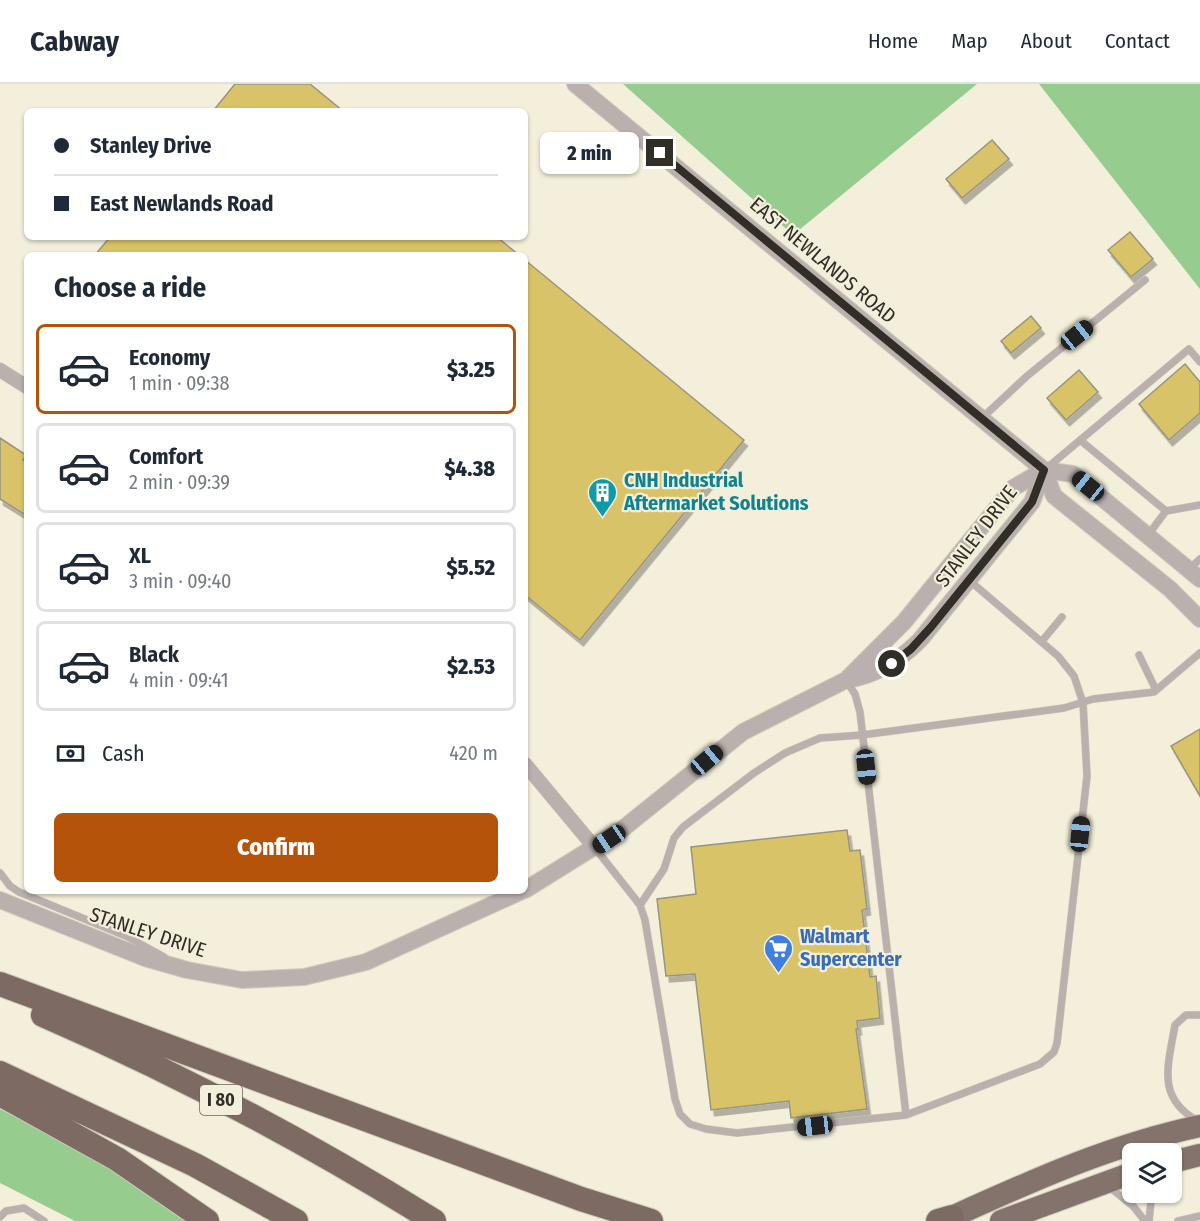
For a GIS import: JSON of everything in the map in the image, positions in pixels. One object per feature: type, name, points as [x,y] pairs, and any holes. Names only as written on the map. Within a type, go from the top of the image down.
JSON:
[{"type":"highway","points":[[0,984],[582,1198],[651,1221]]},
{"type":"highway","name":"I 80","points":[[0,997],[132,1054],[278,1129],[434,1221]]},
{"type":"highway","points":[[0,1073],[195,1166],[296,1221]]},
{"type":"highway","points":[[0,1094],[117,1159],[207,1221]]},
{"type":"highway","points":[[944,1220],[1076,1162],[1125,1145],[1200,1124]]},
{"type":"highway","points":[[1182,1160],[1200,1155]]},
{"type":"highway","points":[[1001,1221],[1122,1176]]},
{"type":"street","name":"EAST NEWLANDS ROAD","points":[[574,84],[1044,470],[1054,496],[1170,590],[1200,619]]},
{"type":"street","points":[[0,369],[24,385]]},
{"type":"street","points":[[1044,470],[1073,474],[1148,535],[1196,569]]},
{"type":"street","name":"STANLEY DRIVE","points":[[846,680],[867,677],[901,658],[920,640],[1032,502],[1044,470]]},
{"type":"street","name":"STANLEY DRIVE","points":[[528,888],[595,848],[635,820],[744,732],[846,680],[904,622],[1013,488],[1044,470]]},
{"type":"street","points":[[528,768],[595,848]]},
{"type":"street","name":"STANLEY DRIVE","points":[[0,900],[128,952],[187,970],[242,980],[304,977],[366,962],[515,894]]},
{"type":"lane","points":[[981,419],[1027,376],[1145,280]]},
{"type":"lane","points":[[1044,470],[1189,349],[1200,362]]},
{"type":"lane","points":[[1080,440],[1166,511]]},
{"type":"lane","points":[[1148,535],[1166,511],[1200,505]]},
{"type":"lane","points":[[595,848],[640,905],[645,920],[675,1100],[680,1114],[690,1124],[737,1134],[906,1115],[1040,1064],[1054,1052],[1057,1043],[1087,776],[1083,703],[1074,676],[1058,656],[970,581]]},
{"type":"lane","points":[[1041,641],[1062,617]]},
{"type":"lane","points":[[640,905],[663,870],[674,838],[683,827],[754,773],[785,753],[820,738],[862,735],[1083,703],[1094,699],[1142,695],[1156,690],[1200,653]]},
{"type":"lane","points":[[1139,655],[1156,690]]},
{"type":"lane","points":[[846,680],[855,694],[862,735],[906,1115]]},
{"type":"lane","points":[[0,873],[10,886],[19,892],[126,936],[187,970]]},
{"type":"lane","points":[[1200,1015],[1186,1015],[1175,1025],[1168,1082],[1174,1103],[1200,1124]]},
{"type":"lane","points":[[1100,1183],[1122,1195],[1147,1221]]},
{"type":"lane","points":[[1147,1221],[1150,1203]]},
{"type":"lane","points":[[0,1217],[6,1211],[24,1208],[44,1221]]},
{"type":"lane","points":[[1178,1221],[1200,1216]]},
{"type":"green space","points":[[623,84],[977,84],[793,235]]},
{"type":"green space","points":[[1039,84],[1200,84],[1200,289]]},
{"type":"green space","points":[[0,1109],[130,1177],[190,1221],[75,1221],[0,1183]]},
{"type":"building","points":[[235,84],[310,84],[339,108],[215,108]]},
{"type":"building","points":[[992,140],[1009,159],[962,198],[946,179]]},
{"type":"building","points":[[1130,232],[1153,259],[1131,277],[1108,250]]},
{"type":"building","points":[[108,240],[501,240],[515,252],[98,252]]},
{"type":"building","name":"CNH Industrial Aftermarket Solutions","points":[[528,262],[744,440],[580,640],[528,597]]},
{"type":"building","points":[[1031,316],[1041,328],[1011,353],[1001,341]]},
{"type":"building","points":[[1185,364],[1200,382],[1200,413],[1169,440],[1139,404]]},
{"type":"building","points":[[1079,370],[1098,392],[1066,420],[1047,398]]},
{"type":"building","points":[[0,438],[24,454],[24,514],[0,499]]},
{"type":"building","points":[[1200,729],[1200,796],[1171,746]]},
{"type":"building","name":"Walmart Supercenter","points":[[847,830],[850,851],[860,850],[867,909],[862,910],[870,977],[876,976],[880,1018],[857,1021],[858,1029],[856,1029],[867,1109],[791,1118],[789,1101],[711,1110],[695,974],[666,976],[657,899],[696,894],[691,847]]},
{"type":"place","name":"CNH Industrial Aftermarket Solutions","points":[[603,518]]},
{"type":"place","name":"Walmart Supercenter","points":[[779,974]]},
{"type":"route","points":[[660,153],[1044,470],[1032,502],[920,640],[892,664]]}]
